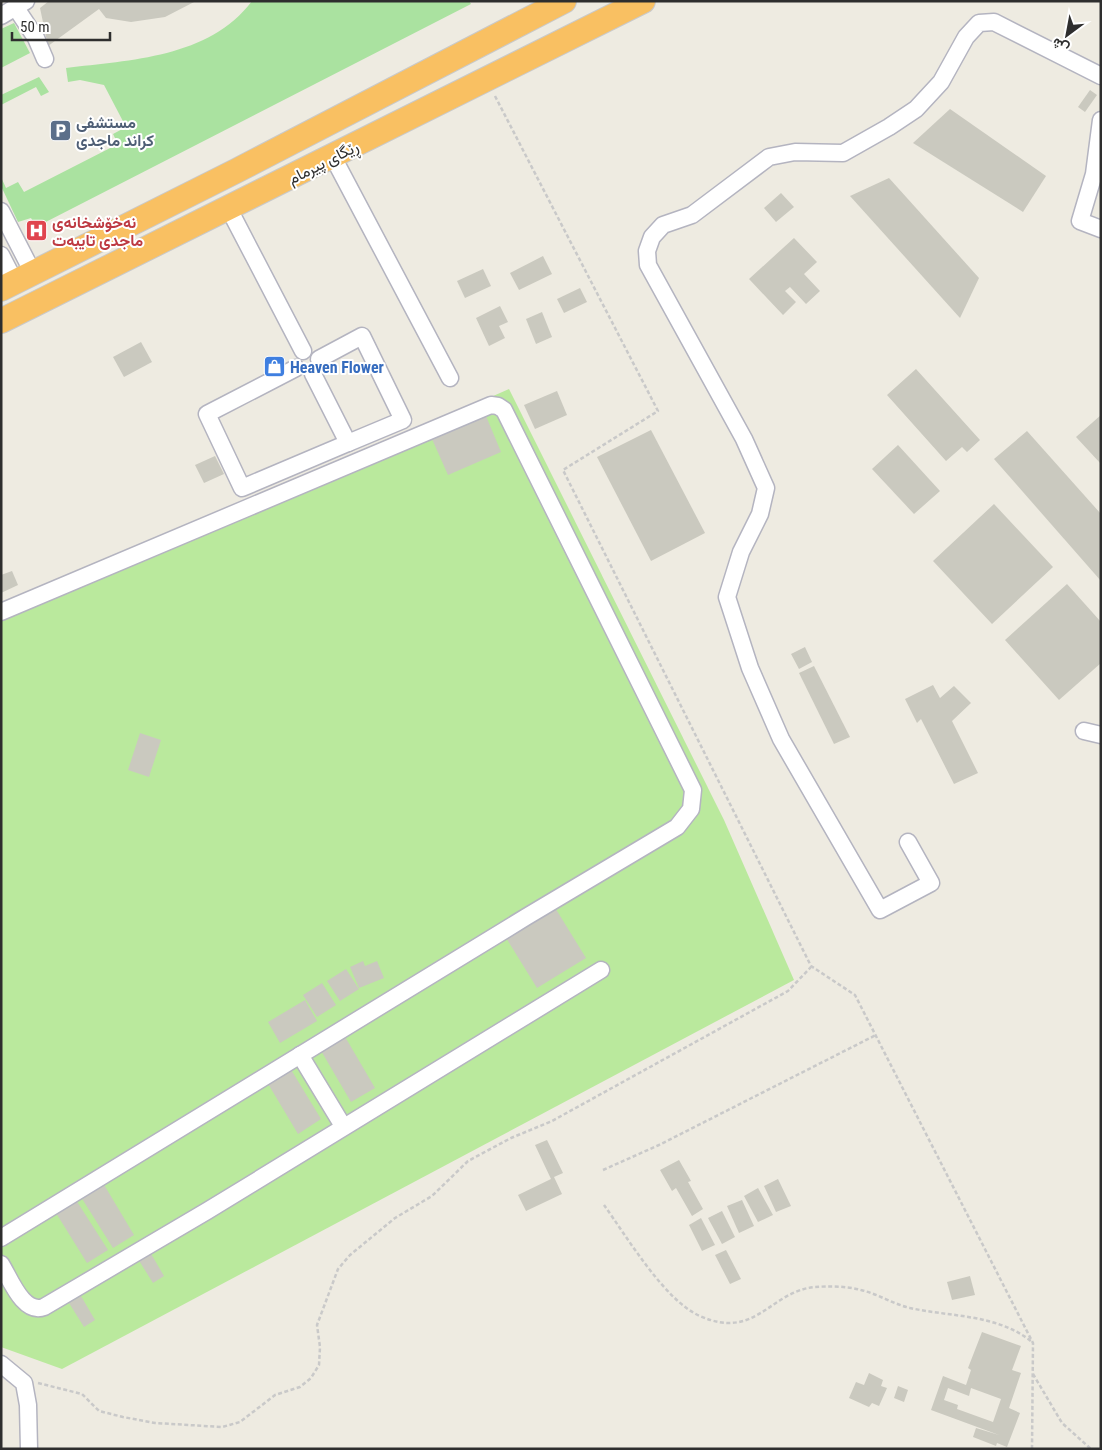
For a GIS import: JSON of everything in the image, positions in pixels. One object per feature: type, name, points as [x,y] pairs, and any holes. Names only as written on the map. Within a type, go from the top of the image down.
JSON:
[{"type":"highway","name":"ڕێگای پیرمام","points":[[17,281],[564,1]]},
{"type":"highway","name":"ڕێگای پیرمام","points":[[1,321],[487,81],[644,1]]},
{"type":"street","points":[[1,16],[21,4],[45,58]]},
{"type":"street","points":[[908,842],[931,883],[880,910],[781,739],[750,668],[726,597],[741,552],[760,514],[766,488],[744,439],[648,266],[647,250],[652,237],[663,225],[692,214],[769,157],[795,152],[843,153],[916,109],[941,82],[966,37],[979,23],[994,22],[1101,76]]},
{"type":"street","points":[[1101,120],[1094,174],[1080,221],[1101,229]]},
{"type":"street","points":[[333,157],[450,378]]},
{"type":"street","points":[[229,209],[303,351]]},
{"type":"street","points":[[1,210],[17,281]]},
{"type":"street","points":[[1,255],[17,281]]},
{"type":"street","points":[[296,368],[207,414],[242,488],[403,420],[362,336],[319,358]]},
{"type":"street","points":[[303,351],[314,352],[319,358],[318,369],[313,374],[301,374],[296,368],[296,358],[303,351]]},
{"type":"street","points":[[313,374],[348,443]]},
{"type":"street","points":[[1,612],[491,405],[498,406],[504,410],[693,790],[691,809],[677,827],[1,1238]]},
{"type":"street","points":[[1084,731],[1101,734]]},
{"type":"street","points":[[1,1264],[27,1305],[35,1309],[41,1308],[207,1211],[343,1126],[601,970]]},
{"type":"street","points":[[300,1055],[343,1126]]},
{"type":"street","points":[[1,1364],[24,1383],[28,1405],[29,1449]]},
{"type":"path","points":[[487,81],[658,411],[562,470],[811,966],[855,995],[1034,1343],[1032,1449]]},
{"type":"path","points":[[24,1383],[42,1383],[60,1387],[82,1394],[99,1411],[147,1422],[222,1426],[240,1422],[276,1395],[300,1387],[311,1378],[319,1365],[320,1347],[317,1325],[338,1269],[350,1255],[395,1218],[432,1196],[468,1161],[511,1138],[552,1121],[788,991],[811,966]]},
{"type":"path","points":[[603,1170],[659,1145],[876,1035]]},
{"type":"path","points":[[604,1205],[662,1284],[686,1308],[702,1317],[730,1323],[746,1321],[794,1293],[814,1287],[846,1288],[861,1290],[910,1308],[958,1314],[1011,1329],[1020,1332],[1034,1343]]},
{"type":"path","points":[[1033,1374],[1062,1422],[1091,1449]]},
{"type":"green space","points":[[252,1],[469,1],[471,4],[36,227],[31,218],[18,222],[1,186],[1,177],[6,188],[18,182],[24,192],[118,144],[113,134],[126,127],[104,85],[80,80],[68,82],[66,68],[142,58],[167,53],[191,45],[214,34],[234,20]]},
{"type":"green space","points":[[14,23],[30,53],[1,68],[1,29]]},
{"type":"green space","points":[[39,77],[49,92],[41,96],[36,87],[1,105],[1,95]]},
{"type":"green space","points":[[509,389],[724,820],[794,980],[62,1369],[1,1347],[1,614]]},
{"type":"building","points":[[49,1],[196,1],[165,17],[131,22],[106,18],[99,9],[48,46],[40,8]]},
{"type":"building","points":[[1090,90],[1097,95],[1085,112],[1078,107]]},
{"type":"building","points":[[950,109],[1046,176],[1023,212],[913,143]]},
{"type":"building","points":[[889,178],[979,278],[960,318],[850,196]]},
{"type":"building","points":[[781,193],[794,207],[776,222],[764,208]]},
{"type":"building","points":[[794,238],[817,262],[804,274],[820,291],[806,304],[790,287],[785,291],[796,302],[783,315],[749,279]]},
{"type":"building","points":[[543,256],[552,274],[519,290],[510,273]]},
{"type":"building","points":[[483,269],[491,286],[465,298],[457,281]]},
{"type":"building","points":[[580,288],[587,302],[564,313],[557,299]]},
{"type":"building","points":[[500,306],[508,322],[499,326],[505,338],[489,346],[476,318]]},
{"type":"building","points":[[542,312],[552,337],[536,344],[526,319]]},
{"type":"building","points":[[141,342],[152,362],[124,377],[113,357]]},
{"type":"building","points":[[916,369],[980,440],[967,452],[962,447],[946,461],[887,395]]},
{"type":"building","points":[[557,391],[567,415],[535,429],[524,405]]},
{"type":"building","points":[[1101,415],[1101,464],[1076,437]]},
{"type":"building","points":[[486,416],[501,452],[448,475],[432,439]]},
{"type":"building","points":[[651,430],[705,533],[651,561],[597,457]]},
{"type":"building","points":[[1027,431],[1101,514],[1101,581],[994,459]]},
{"type":"building","points":[[898,445],[940,491],[914,514],[872,469]]},
{"type":"building","points":[[215,456],[224,474],[204,483],[195,465]]},
{"type":"building","points":[[994,504],[1053,567],[992,624],[933,561]]},
{"type":"building","points":[[12,571],[18,585],[1,593],[1,575]]},
{"type":"building","points":[[1067,584],[1101,622],[1101,663],[1059,700],[1005,640]]},
{"type":"building","points":[[805,647],[812,662],[799,669],[791,654]]},
{"type":"building","points":[[814,666],[850,737],[834,744],[799,673]]},
{"type":"building","points":[[933,685],[940,698],[954,686],[971,703],[952,721],[978,773],[954,784],[921,719],[917,723],[905,699]]},
{"type":"building","points":[[140,733],[161,740],[149,777],[128,770]]},
{"type":"building","points":[[554,906],[586,958],[537,988],[505,936]]},
{"type":"building","points":[[363,961],[365,966],[377,961],[384,978],[359,988],[350,967]]},
{"type":"building","points":[[346,969],[359,989],[340,1001],[327,981]]},
{"type":"building","points":[[322,983],[336,1005],[317,1017],[303,995]]},
{"type":"building","points":[[305,1000],[317,1021],[280,1043],[268,1022]]},
{"type":"building","points":[[344,1035],[375,1088],[351,1102],[320,1049]]},
{"type":"building","points":[[290,1068],[321,1119],[298,1134],[267,1082]]},
{"type":"building","points":[[547,1140],[563,1173],[554,1177],[562,1194],[526,1211],[518,1195],[551,1179],[535,1145]]},
{"type":"building","points":[[679,1160],[691,1181],[688,1182],[703,1209],[692,1216],[676,1188],[672,1191],[660,1170]]},
{"type":"building","points":[[778,1179],[791,1206],[776,1212],[764,1186]]},
{"type":"building","points":[[103,1183],[134,1235],[113,1248],[81,1197]]},
{"type":"building","points":[[758,1188],[773,1215],[758,1222],[744,1196]]},
{"type":"building","points":[[76,1200],[108,1250],[87,1263],[56,1213]]},
{"type":"building","points":[[742,1200],[754,1226],[739,1233],[727,1206]]},
{"type":"building","points":[[722,1211],[735,1237],[722,1244],[708,1218]]},
{"type":"building","points":[[701,1218],[715,1245],[702,1251],[689,1225]]},
{"type":"building","points":[[726,1250],[741,1279],[730,1284],[715,1255]]},
{"type":"building","points":[[150,1252],[164,1276],[153,1283],[138,1259]]},
{"type":"building","points":[[970,1276],[975,1295],[952,1300],[947,1282]]},
{"type":"building","points":[[81,1296],[95,1320],[84,1327],[69,1303]]},
{"type":"building","points":[[982,1332],[1021,1346],[1012,1370],[1021,1373],[1009,1408],[1020,1413],[1007,1447],[997,1443],[996,1446],[973,1437],[976,1428],[999,1435],[931,1410],[943,1376],[966,1385],[971,1370],[968,1368]],"holes":[[[948,1388],[969,1396],[971,1388],[1001,1399],[993,1422],[957,1409],[958,1405],[944,1400]]]},
{"type":"building","points":[[869,1373],[883,1380],[881,1386],[887,1388],[879,1406],[872,1403],[869,1407],[849,1398],[856,1382],[864,1385]]},
{"type":"building","points":[[898,1386],[908,1390],[904,1402],[894,1398]]},
{"type":"place","name":"مستشفی کراند ماجدی","points":[[60,131]]},
{"type":"place","name":"نەخۆشخانەی ماجدی تایبەت","points":[[36,231]]},
{"type":"place","name":"Heaven Flower","points":[[274,367]]}]
